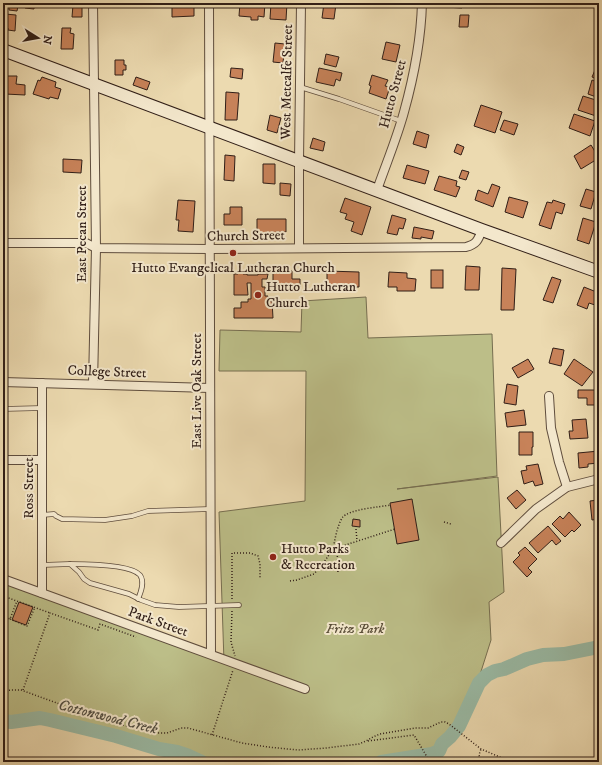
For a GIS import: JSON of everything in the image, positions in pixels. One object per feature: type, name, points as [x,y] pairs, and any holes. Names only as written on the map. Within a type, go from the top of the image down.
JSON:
[{"type":"main road","points":[[3,50],[482,230],[599,272]]},
{"type":"street","name":"East Pecan Street","points":[[93,384],[96,248],[94,3]]},
{"type":"street","name":"East Live Oak Street","points":[[209,3],[211,654]]},
{"type":"street","name":"West Metcalfe Street","points":[[299,248],[301,3]]},
{"type":"street","name":"Hutto Street","points":[[377,190],[404,112],[417,56],[422,3]]},
{"type":"street","name":"Church Street","points":[[3,243],[86,243],[96,248],[209,249],[466,247],[473,245],[478,240],[482,230]]},
{"type":"street","name":"College Street","points":[[3,382],[210,388]]},
{"type":"street","name":"Ross Street","points":[[42,383],[42,593]]},
{"type":"street","points":[[549,396],[551,428],[558,462],[568,487]]},
{"type":"street","points":[[3,460],[42,460]]},
{"type":"street","points":[[502,544],[536,509],[568,487],[599,479]]},
{"type":"street","name":"Park Street","points":[[3,579],[305,689]]},
{"type":"lane","points":[[300,87],[340,99],[401,121]]},
{"type":"lane","points":[[3,409],[42,408]]},
{"type":"lane","points":[[42,515],[54,514],[62,519],[105,520],[132,516],[148,511],[210,509]]},
{"type":"lane","points":[[42,566],[70,564],[103,565],[134,571],[140,576],[142,582],[142,590],[138,599]]},
{"type":"lane","points":[[70,564],[84,579],[90,583],[129,594],[155,605],[179,607],[239,605]]},
{"type":"path","points":[[290,581],[314,574],[322,565],[333,548],[337,530],[343,517],[351,511],[391,505]]},
{"type":"path","points":[[444,522],[451,524]]},
{"type":"path","points":[[356,529],[357,541]]},
{"type":"path","points":[[333,548],[395,530]]},
{"type":"path","points":[[337,547],[338,574]]},
{"type":"path","points":[[212,735],[234,663],[235,654],[231,642],[232,553],[250,553],[258,556],[260,564],[260,578]]},
{"type":"path","points":[[3,596],[98,630],[100,624],[140,638]]},
{"type":"path","points":[[10,619],[17,600]]},
{"type":"path","points":[[3,616],[27,626],[34,607]]},
{"type":"path","points":[[23,690],[50,613]]},
{"type":"path","points":[[72,621],[74,616]]},
{"type":"path","points":[[3,691],[23,690],[109,722],[161,734],[181,728],[188,728],[242,743],[298,750],[359,744],[380,734],[415,728],[428,728],[441,722],[445,722],[481,749],[502,758],[507,762]]},
{"type":"path","points":[[366,741],[414,735],[430,762]]},
{"type":"path","points":[[481,749],[479,754],[481,762]]},
{"type":"green space","name":"Fritz Park","points":[[366,297],[368,338],[492,334],[497,476],[397,489],[498,477],[504,592],[489,602],[491,640],[464,725],[435,759],[415,762],[194,762],[170,751],[44,722],[3,726],[3,583],[224,662],[219,512],[305,501],[306,371],[219,371],[220,330],[301,332],[302,301]]},
{"type":"building","points":[[26,3],[34,3],[34,9],[25,8]]},
{"type":"building","points":[[172,3],[191,3],[191,7],[194,7],[194,16],[172,17]]},
{"type":"building","points":[[240,3],[265,3],[264,17],[258,16],[258,20],[251,20],[251,17],[239,16]]},
{"type":"building","points":[[271,3],[287,3],[286,20],[270,19]]},
{"type":"building","points":[[324,3],[336,4],[334,19],[322,18]]},
{"type":"building","points":[[445,3],[463,3],[462,8],[445,7]]},
{"type":"building","points":[[9,5],[18,6],[17,11],[9,10]]},
{"type":"building","points":[[73,5],[82,5],[82,17],[72,17]]},
{"type":"building","points":[[5,14],[16,15],[15,31],[4,28]]},
{"type":"building","points":[[460,15],[469,15],[468,27],[459,27]]},
{"type":"building","points":[[62,28],[71,28],[70,33],[74,34],[73,49],[61,49]]},
{"type":"building","points":[[386,42],[400,45],[396,62],[382,59]]},
{"type":"building","points":[[275,43],[285,44],[283,63],[273,62]]},
{"type":"building","points":[[326,54],[339,57],[336,67],[324,64]]},
{"type":"building","points":[[115,60],[124,60],[126,70],[123,70],[123,75],[115,75]]},
{"type":"building","points":[[599,63],[599,80],[592,77]]},
{"type":"building","points":[[231,68],[243,69],[242,79],[230,77]]},
{"type":"building","points":[[319,68],[342,73],[340,81],[336,79],[334,86],[316,82]]},
{"type":"building","points":[[372,75],[388,80],[385,86],[390,87],[386,99],[369,93],[371,86],[369,85]]},
{"type":"building","points":[[6,76],[17,76],[16,84],[25,85],[25,95],[5,94]]},
{"type":"building","points":[[42,77],[56,82],[55,87],[61,89],[58,99],[50,97],[49,99],[33,94],[38,80],[40,81]]},
{"type":"building","points":[[136,77],[150,82],[147,90],[133,85]]},
{"type":"building","points":[[592,80],[599,83],[599,98],[588,94]]},
{"type":"building","points":[[226,92],[239,93],[237,120],[225,120]]},
{"type":"building","points":[[583,96],[599,101],[599,117],[578,110]]},
{"type":"building","points":[[481,105],[502,112],[495,133],[474,126]]},
{"type":"building","points":[[574,114],[595,121],[590,136],[569,128]]},
{"type":"building","points":[[270,115],[281,118],[277,133],[267,130]]},
{"type":"building","points":[[504,120],[518,124],[514,135],[500,130]]},
{"type":"building","points":[[417,131],[429,135],[426,148],[413,144]]},
{"type":"building","points":[[313,138],[325,142],[323,151],[310,148]]},
{"type":"building","points":[[457,144],[464,147],[461,155],[454,152]]},
{"type":"building","points":[[591,145],[599,158],[581,169],[574,156]]},
{"type":"building","points":[[225,155],[235,156],[234,181],[224,180]]},
{"type":"building","points":[[63,159],[82,160],[81,173],[63,172]]},
{"type":"building","points":[[263,164],[275,164],[275,184],[263,183]]},
{"type":"building","points":[[407,165],[429,171],[425,184],[403,178]]},
{"type":"building","points":[[462,170],[469,172],[466,180],[459,178]]},
{"type":"building","points":[[439,176],[457,181],[456,186],[460,187],[456,197],[434,190]]},
{"type":"building","points":[[280,183],[291,184],[290,196],[280,195]]},
{"type":"building","points":[[492,184],[500,187],[493,207],[475,200],[478,190],[488,194]]},
{"type":"building","points":[[586,189],[596,192],[591,209],[580,206]]},
{"type":"building","points":[[509,197],[528,202],[523,218],[505,212]]},
{"type":"building","points":[[345,198],[371,207],[362,235],[351,231],[354,222],[345,219],[347,214],[340,212]]},
{"type":"building","points":[[178,200],[195,201],[193,232],[178,231],[179,220],[176,220]]},
{"type":"building","points":[[553,200],[565,204],[562,214],[556,212],[551,229],[539,225],[547,202],[552,203]]},
{"type":"building","points":[[230,207],[242,207],[242,225],[224,225],[224,214],[230,214]]},
{"type":"building","points":[[392,215],[406,219],[403,229],[399,228],[397,235],[387,233]]},
{"type":"building","points":[[583,218],[596,222],[589,244],[577,240]]},
{"type":"building","points":[[257,219],[286,219],[286,232],[257,233]]},
{"type":"building","points":[[414,227],[434,231],[432,239],[421,237],[421,239],[412,238]]},
{"type":"building","points":[[466,266],[480,267],[479,290],[465,290]]},
{"type":"building","points":[[502,268],[516,269],[514,310],[501,310]]},
{"type":"building","points":[[431,270],[443,270],[443,288],[431,288]]},
{"type":"building","points":[[273,271],[292,271],[292,279],[300,279],[300,288],[285,289],[279,287],[279,289],[273,289]]},
{"type":"building","points":[[327,271],[359,272],[359,287],[327,287]]},
{"type":"building","name":"Hutto Lutheran Church","points":[[238,272],[243,272],[243,274],[247,275],[268,274],[267,279],[262,279],[262,287],[265,287],[265,296],[268,296],[268,301],[272,301],[273,318],[234,318],[234,308],[241,308],[241,302],[248,302],[248,299],[251,299],[251,283],[247,283],[248,295],[234,295],[234,274],[238,274]]},
{"type":"building","points":[[389,272],[407,273],[407,278],[416,279],[415,291],[397,291],[397,287],[388,287]]},
{"type":"building","points":[[552,277],[561,280],[553,303],[543,300]]},
{"type":"building","points":[[584,287],[599,293],[599,301],[597,300],[595,305],[589,303],[587,309],[577,305]]},
{"type":"building","points":[[553,348],[564,350],[561,366],[549,363]]},
{"type":"building","points":[[528,359],[534,369],[518,378],[512,368]]},
{"type":"building","points":[[574,359],[593,372],[582,386],[564,374]]},
{"type":"building","points":[[507,384],[518,386],[516,405],[504,403]]},
{"type":"building","points":[[578,390],[599,390],[598,405],[587,405],[587,398],[578,398]]},
{"type":"building","points":[[524,410],[526,425],[507,427],[505,413]]},
{"type":"building","points":[[586,419],[588,438],[570,439],[569,431],[573,431],[572,420]]},
{"type":"building","points":[[519,432],[533,432],[532,455],[519,455]]},
{"type":"building","points":[[599,451],[599,463],[588,464],[588,467],[579,468],[578,453]]},
{"type":"building","points":[[538,464],[543,484],[535,486],[533,481],[524,484],[521,471],[527,470],[526,466]]},
{"type":"building","points":[[517,490],[526,500],[516,509],[507,498]]},
{"type":"building","points":[[412,499],[419,540],[397,544],[390,503]]},
{"type":"building","points":[[598,500],[599,519],[592,520],[590,501]]},
{"type":"building","points":[[569,512],[581,525],[574,532],[572,530],[565,537],[552,524],[560,516],[563,519]]},
{"type":"building","points":[[353,519],[360,520],[360,527],[352,526]]},
{"type":"building","points":[[548,526],[561,541],[556,545],[552,540],[538,553],[529,543]]},
{"type":"building","points":[[525,547],[537,559],[528,568],[532,572],[527,577],[513,562],[520,555],[518,553]]},
{"type":"building","points":[[19,602],[33,607],[26,625],[12,620]]},
{"type":"waterway","name":"Cottonwood Creek","points":[[381,762],[432,754],[439,751],[442,744],[459,726],[479,683],[487,675],[527,659],[543,655],[564,654],[599,647]]},
{"type":"waterway","name":"Cottonwood Creek","points":[[3,721],[11,722],[40,718],[50,720],[116,736],[159,749],[177,752],[202,762]]},
{"type":"place","name":"Hutto Evangelical Lutheran Church","points":[[233,253]]},
{"type":"place","name":"Hutto Lutheran Church","points":[[258,295]]},
{"type":"place","name":"Hutto Parks & Recreation","points":[[273,557]]}]
